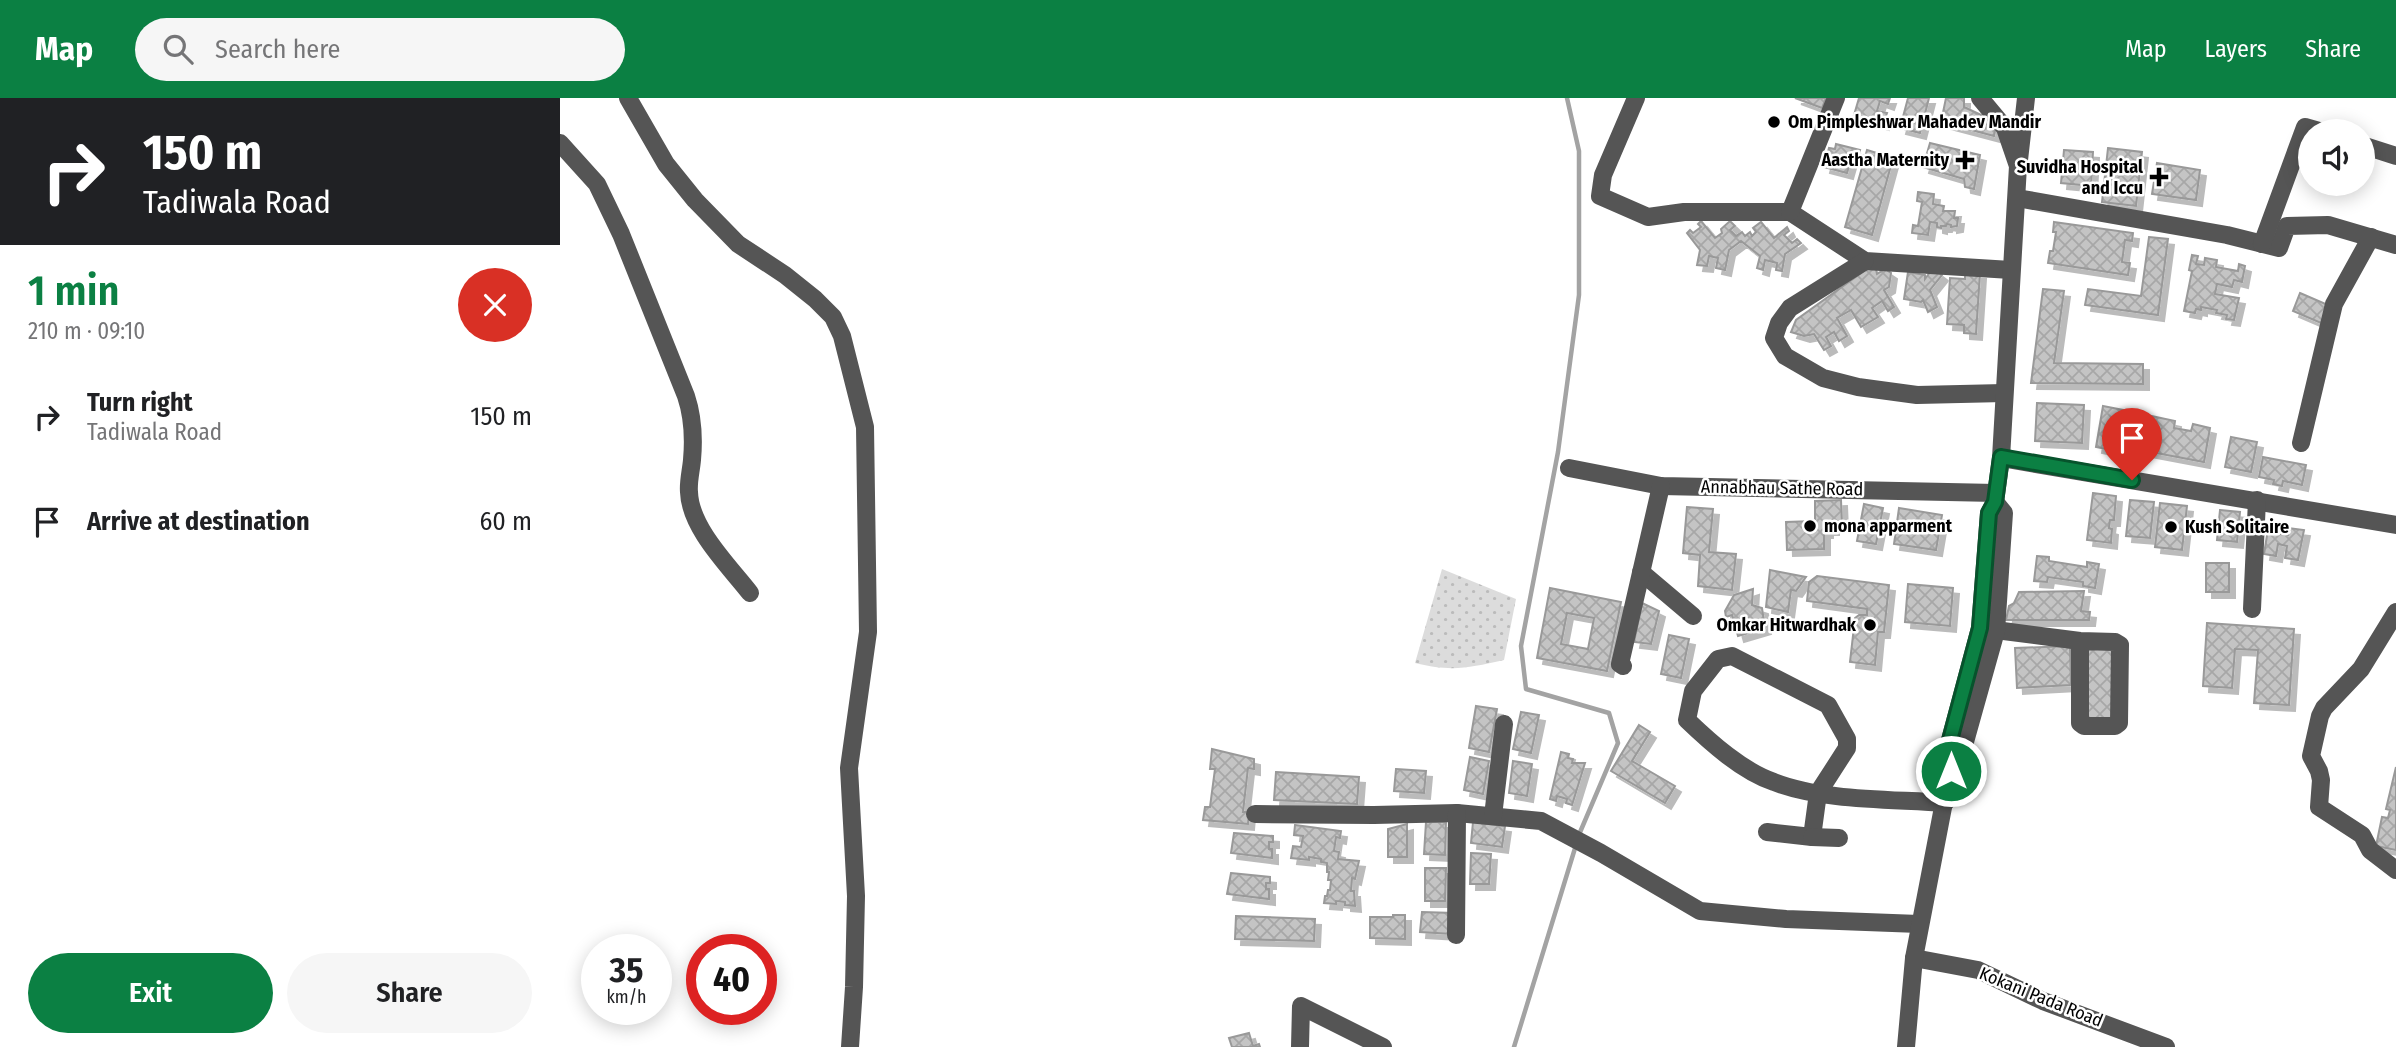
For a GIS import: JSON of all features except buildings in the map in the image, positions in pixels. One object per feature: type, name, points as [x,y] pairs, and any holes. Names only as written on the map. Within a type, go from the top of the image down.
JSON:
[{"type":"street","points":[[628,98],[666,164],[695,200],[738,244],[785,275],[833,317],[842,336],[865,427],[868,632],[849,768],[856,897],[850,1047]]},
{"type":"street","points":[[1636,98],[1603,175],[1600,196],[1648,217],[1684,212],[1790,212],[1865,261],[2011,270]]},
{"type":"street","points":[[1790,212],[1836,98]]},
{"type":"street","points":[[1980,98],[2005,128],[2018,166]]},
{"type":"street","points":[[1906,1047],[1919,923],[1951,771],[1961,756],[1969,697],[1988,630],[1992,583],[2004,513],[1996,498],[2025,98]]},
{"type":"street","points":[[560,143],[597,184],[621,234],[685,396],[692,416],[692,458],[688,492],[691,509],[702,531],[750,593]]},
{"type":"street","points":[[2262,244],[2298,146]]},
{"type":"street","points":[[2375,149],[2396,156]]},
{"type":"street","points":[[2017,198],[2227,235],[2279,248],[2287,226],[2328,225],[2396,244]]},
{"type":"street","points":[[2301,443],[2333,304],[2371,237]]},
{"type":"street","points":[[1865,261],[1790,308],[1779,323],[1774,338],[1785,356],[1824,378],[1858,387],[1917,395],[2004,393]]},
{"type":"street","points":[[2001,457],[2396,525]]},
{"type":"street","name":"Annabhau Sathe Road","points":[[1569,468],[1661,486],[1996,498]]},
{"type":"street","points":[[1621,665],[1661,486]]},
{"type":"street","points":[[2252,609],[2257,500]]},
{"type":"street","points":[[1641,572],[1693,616]]},
{"type":"street","points":[[2396,612],[2361,669],[2324,708],[2311,756],[2321,780],[2319,807],[2362,835],[2370,850],[2396,870]]},
{"type":"street","points":[[1988,630],[2080,641],[2115,642],[2120,645],[2119,723],[2115,726],[2084,726],[2080,723],[2080,641]]},
{"type":"street","points":[[1812,837],[1818,793],[1847,748],[1847,739],[1828,705],[1732,656],[1718,659],[1693,691],[1687,720],[1719,751],[1773,782],[1818,793],[1945,803]]},
{"type":"street","points":[[1493,816],[1504,724]]},
{"type":"street","points":[[1456,935],[1457,813]]},
{"type":"street","points":[[1255,814],[1374,816],[1457,813],[1541,821],[1700,911],[1786,919],[1919,923]]},
{"type":"street","points":[[1768,832],[1839,838]]},
{"type":"street","name":"Kokani Pada Road","points":[[1914,958],[1978,970],[2043,1002],[2166,1047]]},
{"type":"street","points":[[1300,1047],[1301,1006],[1384,1047]]},
{"type":"shaded area","points":[[1442,569],[1516,599],[1504,660],[1460,668],[1415,663]]},
{"type":"waterway","points":[[1567,98],[1579,151],[1579,295],[1558,452],[1521,646],[1526,689],[1609,713],[1618,743],[1578,837]]},
{"type":"waterway","points":[[1514,1047],[1576,845]]},
{"type":"place","name":"Om Pimpleshwar Mahadev Mandir","points":[[1774,122]]},
{"type":"place","name":"Aastha Maternity","points":[[1965,160]]},
{"type":"place","name":"Suvidha Hospital and Iccu","points":[[2159,177]]},
{"type":"place","name":"mona apparment","points":[[1810,526]]},
{"type":"place","name":"Kush Solitaire","points":[[2171,527]]},
{"type":"place","name":"Omkar Hitwardhak","points":[[1870,625]]},
{"type":"route","points":[[1951,771],[1946,755],[1980,628],[1989,513],[1995,502],[2001,457],[2132,480]]}]
